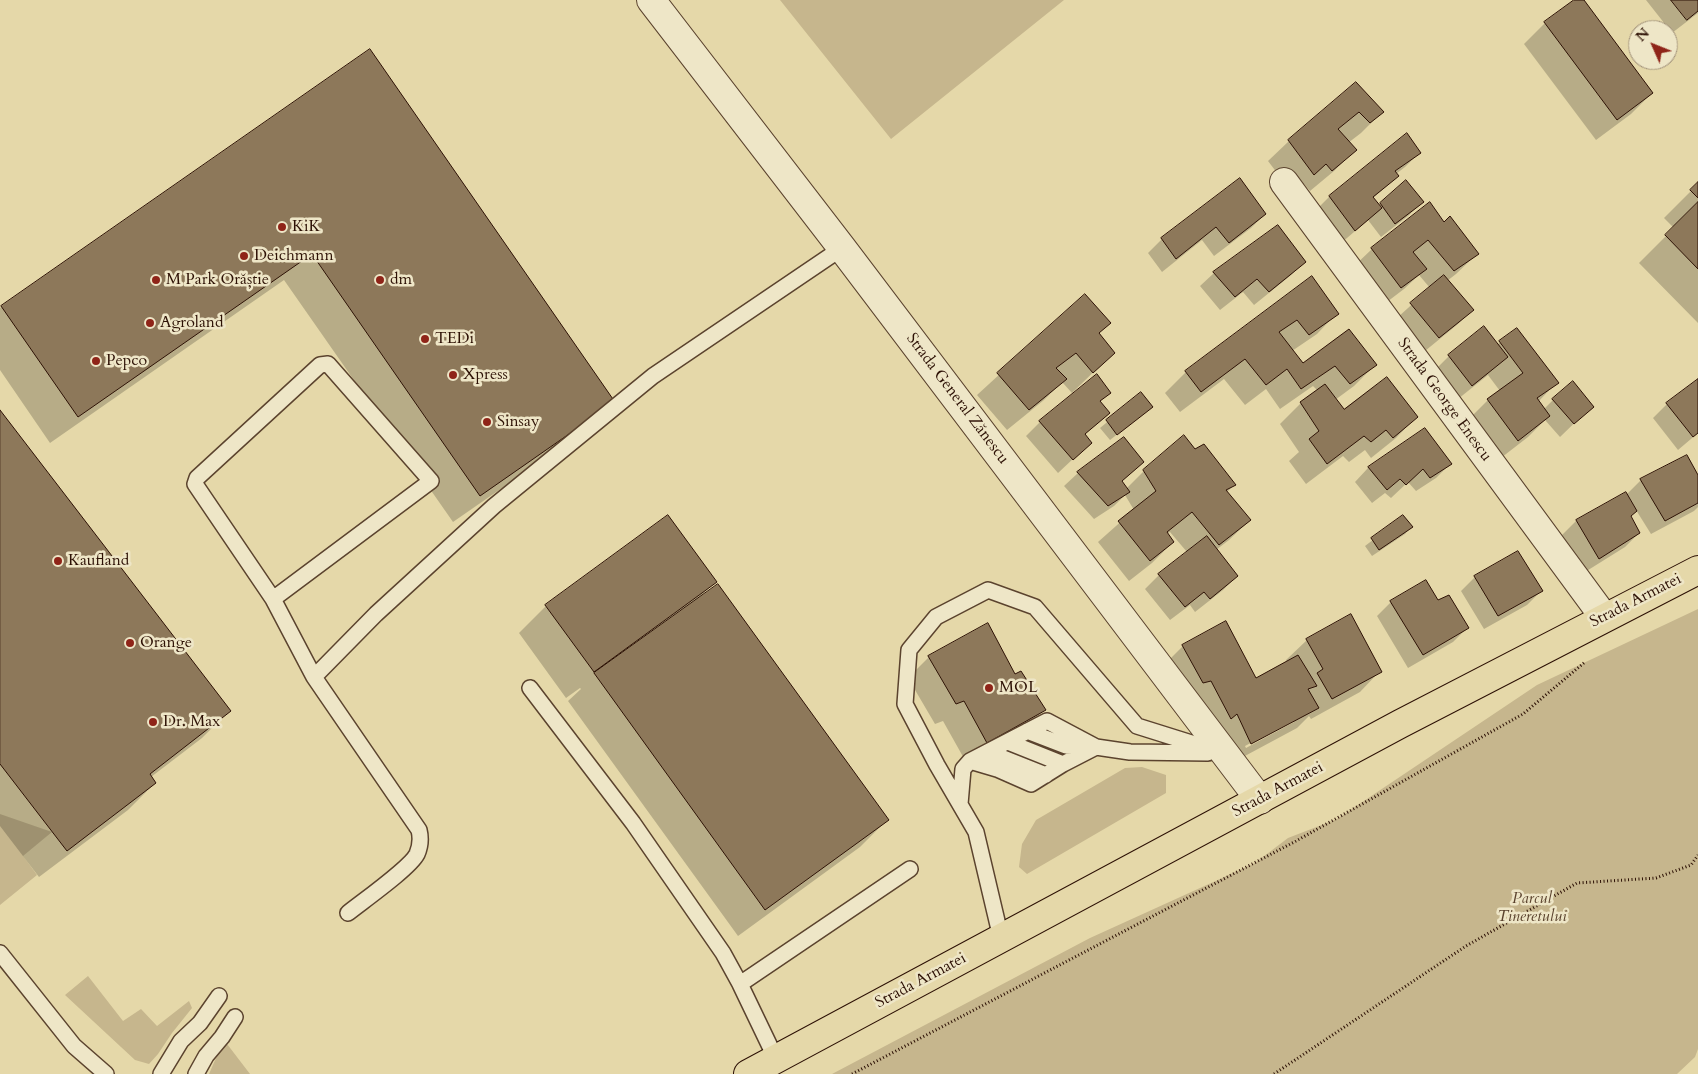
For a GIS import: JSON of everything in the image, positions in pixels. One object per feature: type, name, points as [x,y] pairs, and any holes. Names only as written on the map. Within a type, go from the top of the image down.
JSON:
[{"type":"main road","name":"Strada Armatei","points":[[748,1074],[1400,724],[1698,570]]},
{"type":"street","name":"Strada General Zănescu","points":[[651,0],[842,248],[1260,800]]},
{"type":"street","name":"Strada George Enescu","points":[[1284,182],[1604,618]]},
{"type":"lane","points":[[314,677],[376,614],[494,506],[653,376],[842,248]]},
{"type":"lane","points":[[273,599],[431,482],[328,364],[320,365],[197,478],[195,484],[273,599],[314,677],[419,830],[417,854],[408,865],[348,913]]},
{"type":"lane","points":[[1001,938],[976,832],[905,704],[910,650],[936,617],[988,590],[1035,607],[1136,726],[1224,754]]},
{"type":"lane","points":[[530,688],[633,823],[723,953],[776,1059]]},
{"type":"lane","points":[[960,804],[963,769],[970,761],[1047,721],[1096,747],[1130,752],[1224,754]]},
{"type":"lane","points":[[1008,742],[1063,764]]},
{"type":"lane","points":[[970,761],[997,769],[1031,784],[1063,764],[1096,747]]},
{"type":"lane","points":[[988,752],[1046,775]]},
{"type":"lane","points":[[740,984],[910,869]]},
{"type":"lane","points":[[0,953],[74,1046],[106,1074]]},
{"type":"lane","points":[[161,1074],[181,1041],[200,1024],[219,996]]},
{"type":"lane","points":[[196,1074],[206,1056],[222,1037],[235,1017]]},
{"type":"path","points":[[852,1074],[1296,841],[1523,714]]},
{"type":"path","points":[[1274,1074],[1466,946],[1577,883],[1656,878],[1691,865],[1698,855]]},
{"type":"green space","points":[[780,0],[1064,0],[891,139]]},
{"type":"green space","name":"Parcul Tineretului","points":[[1698,609],[1698,1049],[1695,1057],[1677,1074],[832,1074],[1090,938],[1255,863],[1288,838],[1337,819],[1537,685]]},
{"type":"green space","points":[[1142,767],[1166,775],[1166,793],[1027,874],[1019,867],[1022,844],[1036,820],[1125,768]]},
{"type":"green space","points":[[0,814],[52,832],[23,856],[37,875],[0,905]]},
{"type":"green space","points":[[88,976],[123,1021],[141,1009],[157,1026],[189,1001],[192,1008],[149,1064],[135,1060],[65,995]]},
{"type":"green space","points":[[224,1040],[250,1074],[209,1074]]},
{"type":"building","points":[[1574,0],[1584,0],[1628,59],[1628,70],[1636,70],[1653,93],[1617,120],[1544,22]]},
{"type":"building","points":[[1671,0],[1698,0],[1698,11],[1687,20]]},
{"type":"building","name":"M Park Orăștie","points":[[370,49],[615,402],[480,496],[312,254],[78,417],[1,306]]},
{"type":"building","points":[[1356,82],[1384,112],[1370,123],[1359,112],[1338,129],[1357,150],[1332,171],[1326,164],[1314,175],[1288,140]]},
{"type":"building","points":[[1407,133],[1421,153],[1395,171],[1399,176],[1373,197],[1382,208],[1355,231],[1329,196]]},
{"type":"building","points":[[1240,178],[1266,214],[1229,243],[1216,227],[1176,259],[1161,238]]},
{"type":"building","points":[[1406,180],[1424,202],[1395,224],[1380,203]]},
{"type":"building","points":[[1698,182],[1698,198],[1690,190]]},
{"type":"building","points":[[1430,202],[1444,222],[1450,216],[1479,254],[1454,271],[1428,240],[1413,252],[1427,269],[1401,288],[1371,248]]},
{"type":"building","points":[[1698,202],[1698,269],[1665,235]]},
{"type":"building","points":[[1278,225],[1306,262],[1269,292],[1257,279],[1235,297],[1213,272]]},
{"type":"building","points":[[1444,275],[1474,310],[1439,338],[1410,303]]},
{"type":"building","points":[[1312,276],[1339,314],[1309,335],[1297,320],[1279,332],[1303,363],[1349,329],[1377,365],[1350,384],[1335,366],[1301,389],[1287,369],[1266,385],[1245,359],[1201,392],[1185,371]]},
{"type":"building","points":[[1085,294],[1111,323],[1099,333],[1115,353],[1093,373],[1076,353],[1056,368],[1067,379],[1029,410],[997,373]]},
{"type":"building","points":[[1484,326],[1508,357],[1472,386],[1448,355]]},
{"type":"building","points":[[1517,328],[1559,383],[1537,398],[1550,416],[1518,441],[1487,399],[1523,373],[1499,341]]},
{"type":"building","points":[[1097,374],[1111,393],[1100,401],[1110,413],[1085,434],[1092,443],[1073,460],[1039,421]]},
{"type":"building","points":[[1387,377],[1418,417],[1393,438],[1386,430],[1371,442],[1364,436],[1327,464],[1309,439],[1319,431],[1300,402],[1325,384],[1344,409]]},
{"type":"building","points":[[1698,379],[1698,433],[1693,437],[1666,403]]},
{"type":"building","points":[[1573,381],[1594,407],[1574,424],[1552,399]]},
{"type":"building","points":[[1141,392],[1153,407],[1117,435],[1106,420]]},
{"type":"building","name":"Kaufland","points":[[0,410],[231,711],[150,774],[156,783],[67,851],[0,764]]},
{"type":"building","points":[[1425,428],[1452,464],[1430,478],[1423,469],[1406,485],[1400,479],[1387,490],[1368,467]]},
{"type":"building","points":[[1184,435],[1195,449],[1204,444],[1236,485],[1226,490],[1251,520],[1219,545],[1192,512],[1167,532],[1174,542],[1150,561],[1118,521],[1156,491],[1143,470]]},
{"type":"building","points":[[1124,437],[1144,462],[1122,481],[1130,492],[1108,506],[1077,472]]},
{"type":"building","points":[[1687,455],[1698,475],[1698,503],[1665,521],[1640,479]]},
{"type":"building","points":[[1626,492],[1637,511],[1631,516],[1640,533],[1599,559],[1576,520]]},
{"type":"building","points":[[668,515],[717,582],[594,672],[545,605]]},
{"type":"building","points":[[1403,515],[1413,527],[1379,550],[1371,538]]},
{"type":"building","points":[[1207,536],[1238,576],[1210,599],[1204,592],[1185,607],[1158,574]]},
{"type":"building","points":[[1518,551],[1543,591],[1498,616],[1474,576]]},
{"type":"building","points":[[1426,580],[1438,600],[1449,595],[1469,628],[1423,655],[1390,601]]},
{"type":"building","points":[[718,584],[889,820],[765,910],[594,673]]},
{"type":"building","points":[[1351,614],[1382,672],[1332,699],[1317,673],[1323,669],[1306,639]]},
{"type":"building","points":[[1226,621],[1256,678],[1298,655],[1317,686],[1308,689],[1319,708],[1251,744],[1237,714],[1231,719],[1211,681],[1203,683],[1182,645]]},
{"type":"building","name":"MOL","points":[[988,623],[1015,674],[1021,671],[1046,710],[987,743],[964,701],[956,704],[928,656]]},
{"type":"place","name":"KiK","points":[[282,227]]},
{"type":"place","name":"Deichmann","points":[[244,256]]},
{"type":"place","name":"M Park Orăștie","points":[[156,280]]},
{"type":"place","name":"dm","points":[[380,280]]},
{"type":"place","name":"Agroland","points":[[150,323]]},
{"type":"place","name":"TEDi","points":[[425,339]]},
{"type":"place","name":"Pepco","points":[[96,361]]},
{"type":"place","name":"Xpress","points":[[453,375]]},
{"type":"place","name":"Sinsay","points":[[487,422]]},
{"type":"place","name":"Kaufland","points":[[58,561]]},
{"type":"place","name":"Orange","points":[[130,643]]},
{"type":"place","name":"MOL","points":[[989,688]]},
{"type":"place","name":"Dr. Max","points":[[153,722]]}]
